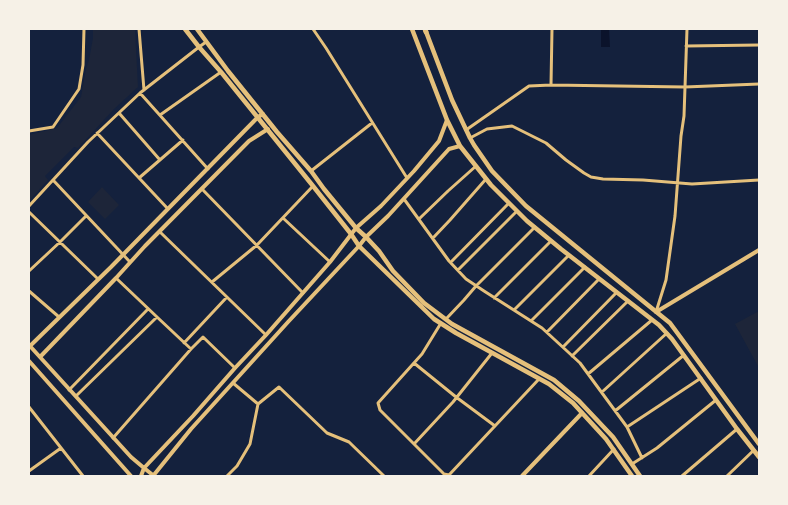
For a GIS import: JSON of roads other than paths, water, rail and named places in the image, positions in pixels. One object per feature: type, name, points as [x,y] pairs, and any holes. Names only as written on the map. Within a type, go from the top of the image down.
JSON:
[{"type":"main road","points":[[185,29],[314,186],[359,246],[434,319],[456,334],[549,384],[573,403],[606,439],[632,476]]},
{"type":"main road","points":[[197,29],[263,114],[312,171],[324,189],[356,228],[379,251],[393,271],[424,303],[452,324],[554,380],[579,401],[613,437],[640,476]]},
{"type":"main road","points":[[412,29],[447,120],[460,146],[486,179],[535,228],[659,325],[667,333],[759,457]]},
{"type":"main road","points":[[425,30],[452,100],[466,130],[474,145],[492,171],[526,206],[670,323],[759,443]]},
{"type":"street","points":[[29,131],[53,127],[79,89],[83,65],[84,29]]},
{"type":"street","points":[[139,29],[144,90]]},
{"type":"street","points":[[313,29],[407,178]]},
{"type":"street","points":[[551,85],[552,29]]},
{"type":"street","points":[[656,312],[666,280],[674,216],[684,116],[687,29]]},
{"type":"street","points":[[29,206],[97,133],[140,93],[206,42]]},
{"type":"street","points":[[686,46],[759,45]]},
{"type":"street","points":[[160,115],[221,72]]},
{"type":"street","points":[[466,130],[529,86],[685,87],[759,84]]},
{"type":"street","points":[[140,93],[208,169]]},
{"type":"street","points":[[119,113],[160,160]]},
{"type":"street","points":[[263,114],[258,117],[98,280],[29,346],[131,457],[153,476],[192,429],[366,237],[388,216],[449,149],[460,146]]},
{"type":"street","points":[[141,476],[144,468],[266,335],[330,262],[356,228],[381,206],[439,141],[447,120]]},
{"type":"street","points":[[312,171],[372,123]]},
{"type":"street","points":[[40,357],[130,262],[250,141],[273,126]]},
{"type":"street","points":[[470,138],[487,129],[512,126],[546,143],[584,173],[592,177],[603,179],[643,180],[692,184],[759,180]]},
{"type":"street","points":[[97,133],[168,209]]},
{"type":"street","points":[[139,178],[183,140]]},
{"type":"street","points":[[419,219],[476,166]]},
{"type":"street","points":[[433,238],[486,179]]},
{"type":"street","points":[[53,180],[130,262]]},
{"type":"street","points":[[212,282],[257,245],[314,186]]},
{"type":"street","points":[[202,189],[303,293]]},
{"type":"street","points":[[404,199],[451,262],[466,278],[494,298],[542,328],[580,363],[627,427],[642,458]]},
{"type":"street","points":[[451,262],[509,203]]},
{"type":"street","points":[[458,270],[517,211]]},
{"type":"street","points":[[30,213],[98,280]]},
{"type":"street","points":[[29,271],[86,216]]},
{"type":"street","points":[[283,218],[330,262]]},
{"type":"street","points":[[446,319],[476,286],[535,228]]},
{"type":"street","points":[[160,232],[266,335]]},
{"type":"street","points":[[494,298],[551,241]]},
{"type":"street","points":[[656,312],[759,250]]},
{"type":"street","points":[[514,310],[569,255]]},
{"type":"street","points":[[531,321],[585,267]]},
{"type":"street","points":[[116,278],[191,349]]},
{"type":"street","points":[[546,332],[599,279]]},
{"type":"street","points":[[29,291],[59,318]]},
{"type":"street","points":[[563,347],[617,292]]},
{"type":"street","points":[[184,343],[227,297]]},
{"type":"street","points":[[572,356],[628,301]]},
{"type":"street","points":[[70,390],[148,309]]},
{"type":"street","points":[[76,396],[157,317]]},
{"type":"street","points":[[588,374],[652,320]]},
{"type":"street","points":[[441,323],[422,354],[378,403],[380,410],[444,474],[449,474],[539,379]]},
{"type":"street","points":[[602,392],[667,333]]},
{"type":"street","points":[[113,438],[191,349],[203,338],[235,368]]},
{"type":"street","points":[[414,444],[456,398],[492,353]]},
{"type":"street","points":[[616,411],[684,355]]},
{"type":"street","points":[[414,363],[456,398],[495,426]]},
{"type":"street","points":[[30,364],[131,476]]},
{"type":"street","points":[[627,427],[701,378]]},
{"type":"street","points":[[233,383],[258,404]]},
{"type":"street","points":[[228,476],[237,466],[250,444],[258,404],[279,387],[327,433],[348,442],[384,476]]},
{"type":"street","points":[[632,464],[657,448],[716,400]]},
{"type":"street","points":[[29,407],[83,476]]},
{"type":"street","points":[[523,476],[582,413]]},
{"type":"street","points":[[682,476],[737,429]]},
{"type":"street","points":[[29,471],[62,448]]},
{"type":"street","points":[[589,476],[614,450]]},
{"type":"street","points":[[727,476],[754,450]]}]
